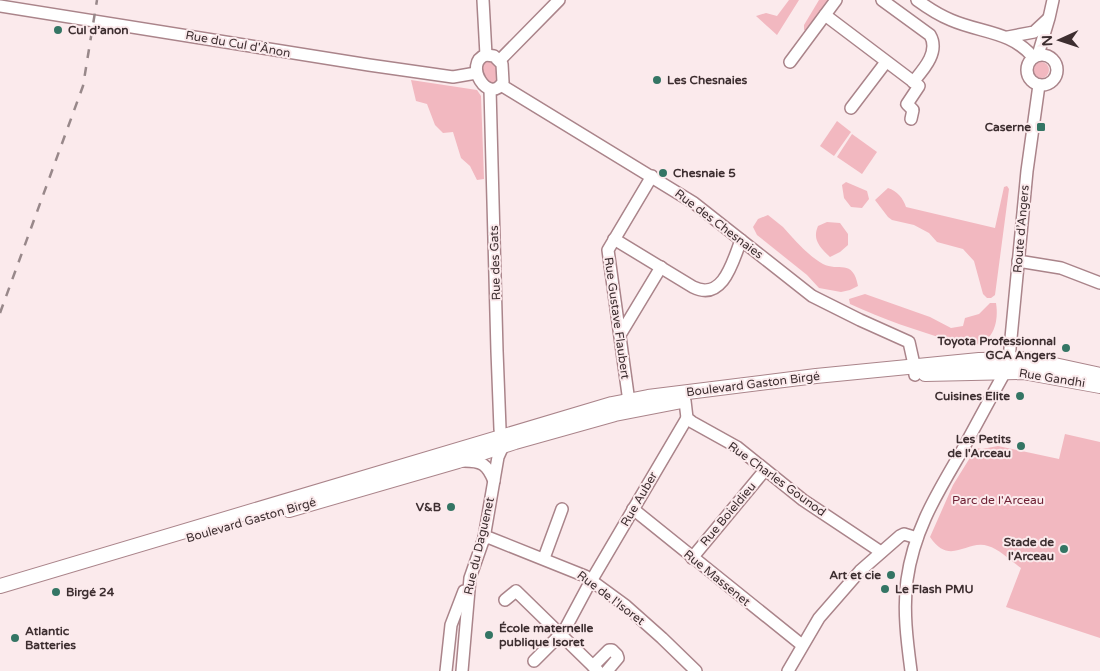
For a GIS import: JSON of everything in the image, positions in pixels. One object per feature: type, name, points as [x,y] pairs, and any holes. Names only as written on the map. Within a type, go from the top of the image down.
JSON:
[{"type":"main road","name":"Rue Gandhi","points":[[1007,366],[1026,359],[1100,375]]},
{"type":"main road","name":"Boulevard Gaston Birgé","points":[[0,586],[501,441],[612,404],[630,406],[685,401],[915,371],[979,360],[1007,366]]},
{"type":"main road","name":"Rue Gandhi","points":[[1007,366],[1023,372],[1100,386]]},
{"type":"main road","name":"Boulevard Gaston Birgé","points":[[630,406],[648,397],[816,376],[915,371]]},
{"type":"main road","name":"Boulevard Gaston Birgé","points":[[0,595],[212,531],[458,461],[501,441]]},
{"type":"street","points":[[482,0],[486,55]]},
{"type":"street","points":[[500,60],[559,0]]},
{"type":"street","points":[[790,62],[836,0]]},
{"type":"street","points":[[882,0],[932,38],[931,57],[913,82]]},
{"type":"street","points":[[918,0],[951,20],[1008,37],[1037,59],[1054,61],[1057,65],[1057,75],[1054,80],[1048,84],[1039,85],[1032,82],[1028,76],[1037,59],[1057,0]]},
{"type":"street","points":[[1037,59],[1053,0]]},
{"type":"street","name":"Rue du Cul d'Ânon","points":[[0,6],[453,77],[476,73]]},
{"type":"street","points":[[825,15],[919,86],[907,104],[913,110],[911,119]]},
{"type":"street","points":[[1008,37],[1034,32],[1049,18]]},
{"type":"street","points":[[486,55],[494,56],[500,60],[504,77],[496,87],[484,86],[476,73],[478,62],[482,56],[486,55]]},
{"type":"street","points":[[851,108],[886,62]]},
{"type":"street","name":"Route d’Angers","points":[[1007,366],[1027,171],[1039,85]]},
{"type":"street","name":"Rue des Chesnaies","points":[[496,87],[652,176],[694,203],[812,296],[909,342],[915,371]]},
{"type":"street","name":"Rue des Gats","points":[[496,87],[501,441]]},
{"type":"street","name":"Rue Gustave Flaubert","points":[[630,406],[609,256],[610,245],[652,176]]},
{"type":"street","points":[[614,239],[697,289],[713,289],[720,284],[727,273],[741,240]]},
{"type":"street","points":[[1018,261],[1066,270],[1100,283]]},
{"type":"street","points":[[620,335],[661,267]]},
{"type":"street","points":[[911,671],[906,636],[906,597],[912,552],[923,520],[1007,366]]},
{"type":"street","points":[[685,401],[687,418]]},
{"type":"street","name":"Rue Charles Gounod","points":[[687,418],[736,447],[803,500],[881,552]]},
{"type":"street","name":"Rue Auber","points":[[534,661],[561,634],[687,418]]},
{"type":"street","name":"Rue du Daguenet","points":[[462,671],[470,578],[484,538],[501,441]]},
{"type":"street","name":"Rue du Daguenet","points":[[458,461],[476,461],[483,464],[494,481]]},
{"type":"street","name":"Rue Boieldieu","points":[[692,558],[765,470]]},
{"type":"street","points":[[544,558],[562,509]]},
{"type":"street","name":"Rue Massenet","points":[[633,509],[802,645]]},
{"type":"street","points":[[788,671],[819,618],[860,571],[904,534],[917,538]]},
{"type":"street","name":"Rue de l'Isoret","points":[[484,538],[490,538],[579,572],[626,606],[696,671]]},
{"type":"street","points":[[446,671],[451,625],[470,578]]},
{"type":"street","points":[[506,600],[516,591],[596,668],[608,651],[612,650],[618,655],[618,658],[607,671]]},
{"type":"green space","points":[[789,0],[799,0],[777,35],[756,16],[766,13],[777,16]]},
{"type":"green space","points":[[819,0],[832,0],[806,31],[804,30],[804,25]]},
{"type":"green space","points":[[491,61],[495,65],[498,77],[495,83],[488,83],[481,71],[483,63]]},
{"type":"green space","points":[[1038,62],[1044,62],[1049,67],[1047,76],[1038,78],[1033,73],[1033,67]]},
{"type":"green space","points":[[411,80],[477,90],[481,96],[484,179],[477,180],[470,166],[461,158],[453,132],[443,133],[435,125],[427,104],[416,101]]},
{"type":"green space","points":[[837,121],[851,132],[834,156],[820,146]]},
{"type":"green space","points":[[852,134],[877,152],[862,174],[837,157]]},
{"type":"green space","points":[[846,182],[867,191],[869,199],[862,208],[851,207],[844,198],[842,185]]},
{"type":"green space","points":[[1007,186],[1009,189],[995,295],[991,298],[987,298],[983,294],[974,261],[963,249],[937,242],[929,233],[914,225],[892,220],[875,200],[888,188],[899,195],[906,207],[995,228],[1004,187]]},
{"type":"green space","points":[[768,215],[817,260],[829,266],[849,269],[853,272],[858,286],[841,292],[819,288],[807,275],[757,235],[753,227],[758,219]]},
{"type":"green space","points":[[827,222],[840,223],[848,234],[848,245],[830,257],[818,243],[816,235],[818,226]]},
{"type":"green space","points":[[865,294],[930,317],[951,328],[963,326],[965,318],[979,314],[990,303],[996,303],[996,323],[994,330],[986,340],[974,345],[966,344],[900,324],[850,304],[849,299]]},
{"type":"green space","name":"Parc de l'Arceau","points":[[1065,434],[1100,442],[1100,638],[1006,607],[1021,568],[996,550],[980,545],[952,551],[945,550],[937,546],[930,537],[953,485],[976,448],[982,449],[998,446],[1059,459]]},
{"type":"railway","points":[[0,313],[83,86],[97,0]]},
{"type":"place","name":"Cul d’anon","points":[[58,30]]},
{"type":"place","name":"Les Chesnaies","points":[[657,80]]},
{"type":"place","name":"Caserne","points":[[1041,127]]},
{"type":"place","name":"Chesnaie 5","points":[[663,173]]},
{"type":"place","name":"Toyota Professionnal GCA Angers","points":[[1066,348]]},
{"type":"place","name":"Cuisines Elite","points":[[1020,396]]},
{"type":"place","name":"Les Petits de l'Arceau","points":[[1021,446]]},
{"type":"place","name":"V&B","points":[[451,507]]},
{"type":"place","name":"Stade de l'Arceau","points":[[1064,549]]},
{"type":"place","name":"Art et cie","points":[[891,575]]},
{"type":"place","name":"Le Flash PMU","points":[[885,589]]},
{"type":"place","name":"Birgé 24","points":[[56,592]]},
{"type":"place","name":"École maternelle publique Isoret","points":[[489,635]]},
{"type":"place","name":"Atlantic Batteries","points":[[15,638]]}]
